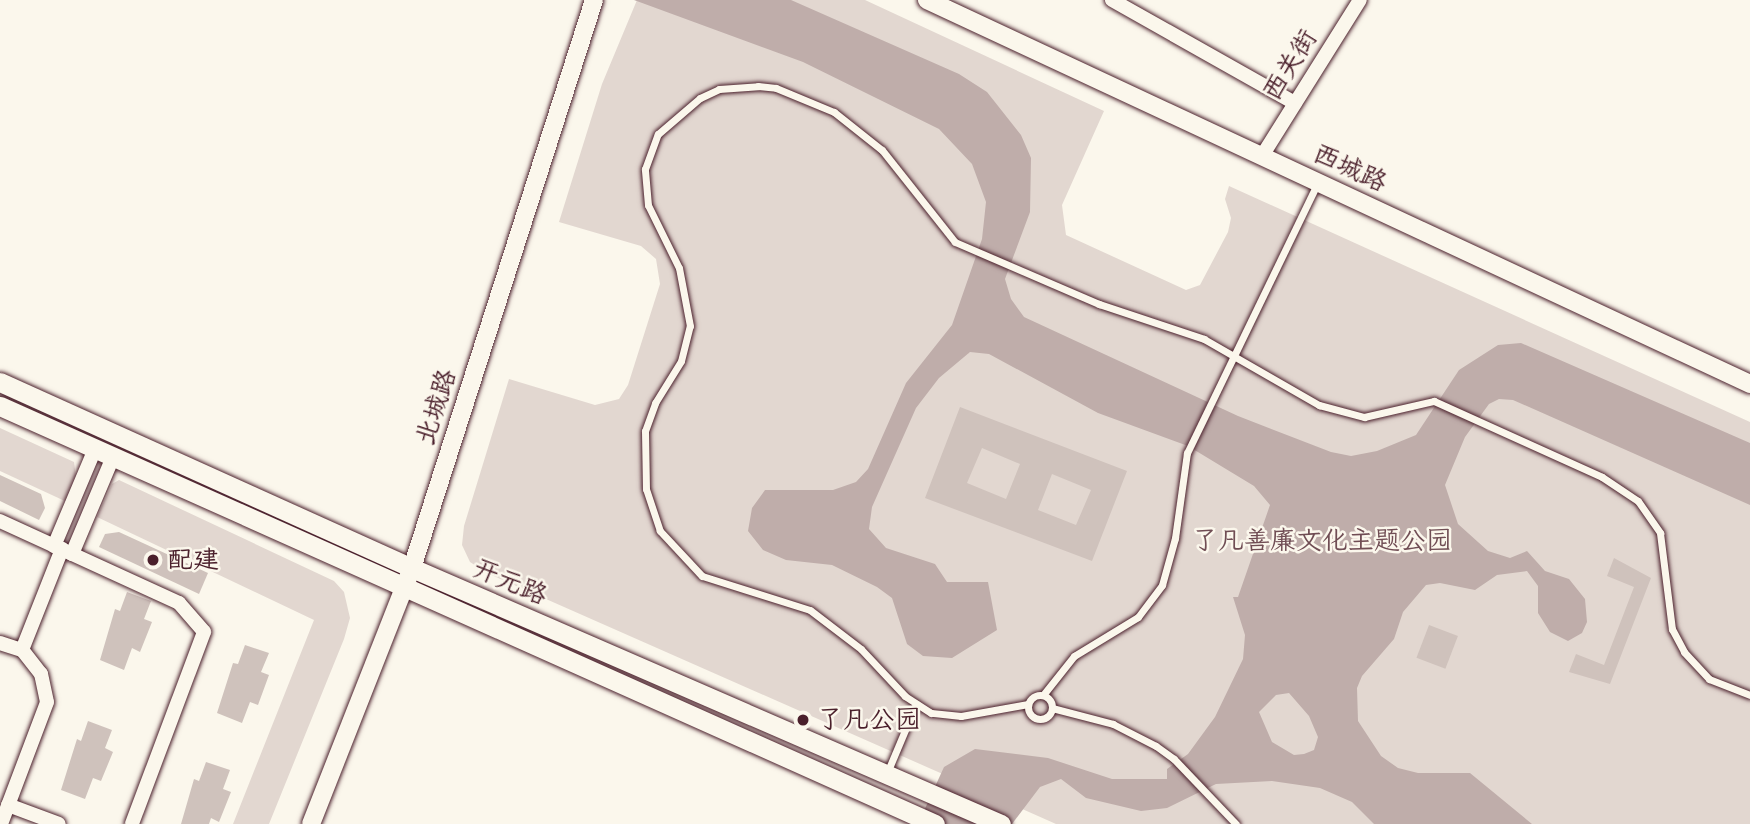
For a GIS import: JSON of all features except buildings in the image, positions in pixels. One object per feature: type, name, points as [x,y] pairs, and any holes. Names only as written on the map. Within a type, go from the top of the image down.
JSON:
[{"type":"main road","name":"开元路","points":[[0,382],[412,569],[1001,824]]},
{"type":"main road","name":"开元路","points":[[0,405],[404,590],[935,824]]},
{"type":"street","name":"北城路","points":[[310,824],[412,569],[594,0]]},
{"type":"street","name":"西城路","points":[[927,0],[1750,384]]},
{"type":"street","points":[[1112,0],[1295,103]]},
{"type":"street","name":"西关街","points":[[1262,156],[1360,0]]},
{"type":"street","points":[[63,550],[104,453]]},
{"type":"street","points":[[22,650],[104,453]]},
{"type":"street","points":[[0,521],[179,603],[204,632],[132,824]]},
{"type":"street","points":[[0,643],[22,650],[41,674],[47,702],[1,824]]},
{"type":"street","points":[[8,804],[59,824]]},
{"type":"lane","points":[[1318,182],[1234,355],[1188,453],[1175,538],[1162,585],[1138,617],[1074,656],[1043,695],[1035,696],[1028,704],[952,716],[916,704],[861,649],[810,610],[702,576],[660,531],[646,489],[645,431],[655,403],[681,361],[690,326],[679,268],[648,205],[645,169],[650,150],[669,120],[700,97],[737,86],[776,88],[855,125],[881,150],[950,236],[973,252],[1234,355],[1312,402],[1350,416],[1434,401],[1602,477],[1638,501],[1660,533],[1677,641],[1709,679],[1750,695]]},
{"type":"lane","points":[[1043,695],[1052,708],[1124,728],[1174,758],[1236,824]]},
{"type":"lane","points":[[887,773],[916,704]]},
{"type":"lane","points":[[1028,704],[1030,714],[1039,719],[1047,718],[1052,708]]},
{"type":"green space","name":"了凡善廉文化主题公园","points":[[637,0],[865,0],[1104,111],[1062,205],[1066,235],[1186,290],[1200,285],[1228,232],[1231,218],[1225,199],[1229,186],[1750,422],[1750,824],[1056,824],[487,573],[470,562],[462,545],[464,526],[509,379],[595,405],[619,399],[628,385],[660,284],[656,259],[641,246],[559,222],[602,84]]},
{"type":"green space","points":[[0,428],[74,462],[76,477],[67,502],[0,471]]},
{"type":"green space","points":[[119,480],[334,581],[344,592],[350,618],[344,639],[269,824],[233,824],[314,620],[97,517],[112,484]]},
{"type":"shaded area","points":[[634,0],[791,0],[959,74],[987,92],[1021,135],[1031,158],[1030,212],[1005,279],[1011,299],[1024,317],[1238,416],[1331,452],[1351,456],[1377,451],[1416,435],[1459,370],[1498,345],[1521,343],[1750,443],[1750,505],[1513,400],[1499,399],[1489,404],[1465,437],[1445,485],[1458,524],[1488,551],[1510,558],[1527,551],[1545,571],[1569,579],[1585,599],[1587,622],[1582,633],[1568,641],[1550,632],[1538,613],[1538,586],[1527,571],[1497,575],[1475,590],[1440,583],[1426,585],[1403,612],[1394,639],[1362,676],[1357,688],[1358,721],[1381,756],[1398,768],[1418,773],[1470,773],[1532,824],[1374,824],[1352,802],[1320,788],[1272,781],[1216,784],[1167,808],[1141,811],[1086,798],[1061,779],[1040,787],[1012,824],[918,824],[944,767],[975,749],[1048,758],[1112,779],[1167,779],[1167,769],[1188,754],[1215,717],[1243,659],[1245,635],[1233,597],[1238,597],[1270,505],[1254,486],[1188,446],[1098,413],[989,354],[970,352],[939,378],[916,408],[872,507],[869,529],[886,548],[935,564],[947,582],[988,582],[997,630],[952,658],[923,656],[907,644],[892,598],[877,587],[832,565],[786,560],[763,550],[748,531],[752,508],[765,490],[833,490],[856,482],[868,469],[906,383],[952,325],[982,239],[986,202],[972,164],[939,129],[803,62]],"holes":[[[1289,693],[1309,716],[1318,737],[1314,750],[1294,755],[1272,742],[1259,712],[1276,695]]]},
{"type":"place","name":"配建","points":[[153,560]]},
{"type":"place","name":"了凡公园","points":[[803,720]]}]
